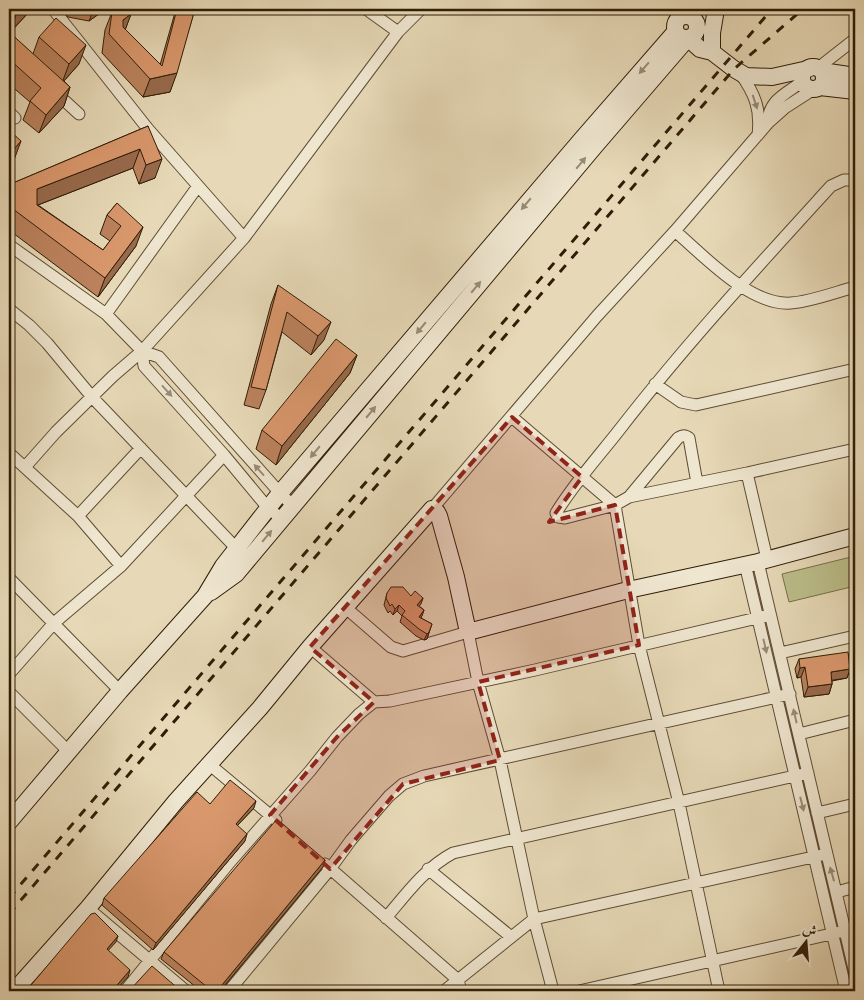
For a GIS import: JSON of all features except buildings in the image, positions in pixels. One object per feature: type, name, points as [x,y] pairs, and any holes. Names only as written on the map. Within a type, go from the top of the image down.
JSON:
[{"type":"street","points":[[53,9],[143,131],[198,186],[244,238]]},
{"type":"street","points":[[366,9],[398,32]]},
{"type":"street","points":[[24,467],[56,432],[142,351],[244,238],[398,32],[420,9]]},
{"type":"street","points":[[11,814],[205,596],[236,548],[268,508],[574,147],[689,25],[710,9]]},
{"type":"street","points":[[712,52],[712,33],[716,9]]},
{"type":"street","points":[[689,25],[700,49],[712,52],[740,73],[749,86],[760,117],[758,135]]},
{"type":"street","points":[[205,596],[236,574],[292,505],[651,81],[689,25]]},
{"type":"street","points":[[14,991],[88,908],[176,801],[260,708],[310,647],[512,417],[597,316],[675,231],[768,124],[855,39]]},
{"type":"street","points":[[651,81],[675,63],[712,52]]},
{"type":"street","points":[[740,73],[755,77],[813,78],[855,76]]},
{"type":"street","points":[[813,78],[855,91]]},
{"type":"street","points":[[44,82],[79,114]]},
{"type":"street","points":[[855,180],[844,180],[832,186],[740,286],[655,384],[582,477],[556,515],[565,518],[615,505],[629,498],[855,449]]},
{"type":"street","points":[[106,314],[198,186]]},
{"type":"street","points":[[675,231],[740,286],[775,302],[794,303],[855,287]]},
{"type":"street","points":[[9,245],[106,314],[142,351],[159,357],[280,494],[292,505]]},
{"type":"street","points":[[9,309],[47,343],[92,397],[236,548]]},
{"type":"street","points":[[142,351],[144,366],[224,455],[268,508],[282,519]]},
{"type":"street","points":[[655,384],[681,402],[696,406],[855,369]]},
{"type":"street","points":[[512,417],[615,505],[628,590],[639,645],[679,803],[719,991]]},
{"type":"street","points":[[629,498],[678,438],[686,435],[689,438],[697,483]]},
{"type":"street","points":[[78,516],[141,448]]},
{"type":"street","points":[[9,453],[78,516],[120,566]]},
{"type":"street","points":[[9,674],[54,623],[120,566],[224,455]]},
{"type":"street","points":[[747,473],[757,562],[777,697],[794,776],[821,856],[837,892],[844,931],[855,971]]},
{"type":"street","points":[[432,509],[439,516],[456,577],[478,682],[500,760],[534,919],[553,991]]},
{"type":"street","points":[[346,608],[391,647],[398,650],[409,650],[468,632],[628,590],[757,562],[855,536]]},
{"type":"street","points":[[9,578],[120,691]]},
{"type":"street","points":[[125,991],[337,737],[359,714],[374,702],[390,701],[478,682],[765,616]]},
{"type":"street","points":[[765,616],[780,653],[817,814],[832,934],[846,991]]},
{"type":"street","points":[[780,653],[855,636]]},
{"type":"street","points":[[310,647],[374,702]]},
{"type":"street","points":[[9,692],[68,751]]},
{"type":"street","points":[[229,991],[330,869],[371,816],[403,784],[424,776],[790,694]]},
{"type":"street","points":[[799,734],[855,720]]},
{"type":"street","points":[[209,764],[285,828]]},
{"type":"street","points":[[386,918],[428,869],[453,853],[808,773]]},
{"type":"street","points":[[817,814],[855,804]]},
{"type":"street","points":[[315,855],[460,986]]},
{"type":"street","points":[[444,991],[460,986],[510,936],[534,919],[821,856]]},
{"type":"street","points":[[428,869],[510,936]]},
{"type":"street","points":[[837,892],[855,887]]},
{"type":"street","points":[[88,908],[186,991]]},
{"type":"street","points":[[579,991],[844,931]]},
{"type":"highlighted area","points":[[512,417],[582,477],[549,522],[615,505],[639,645],[478,682],[500,760],[403,784],[330,869],[270,815],[337,737],[374,702],[310,647]]},
{"type":"green space","points":[[855,556],[855,586],[789,602],[782,574]]},
{"type":"railway","points":[[9,898],[772,9]]},
{"type":"railway","points":[[9,914],[734,69],[803,9]]}]
